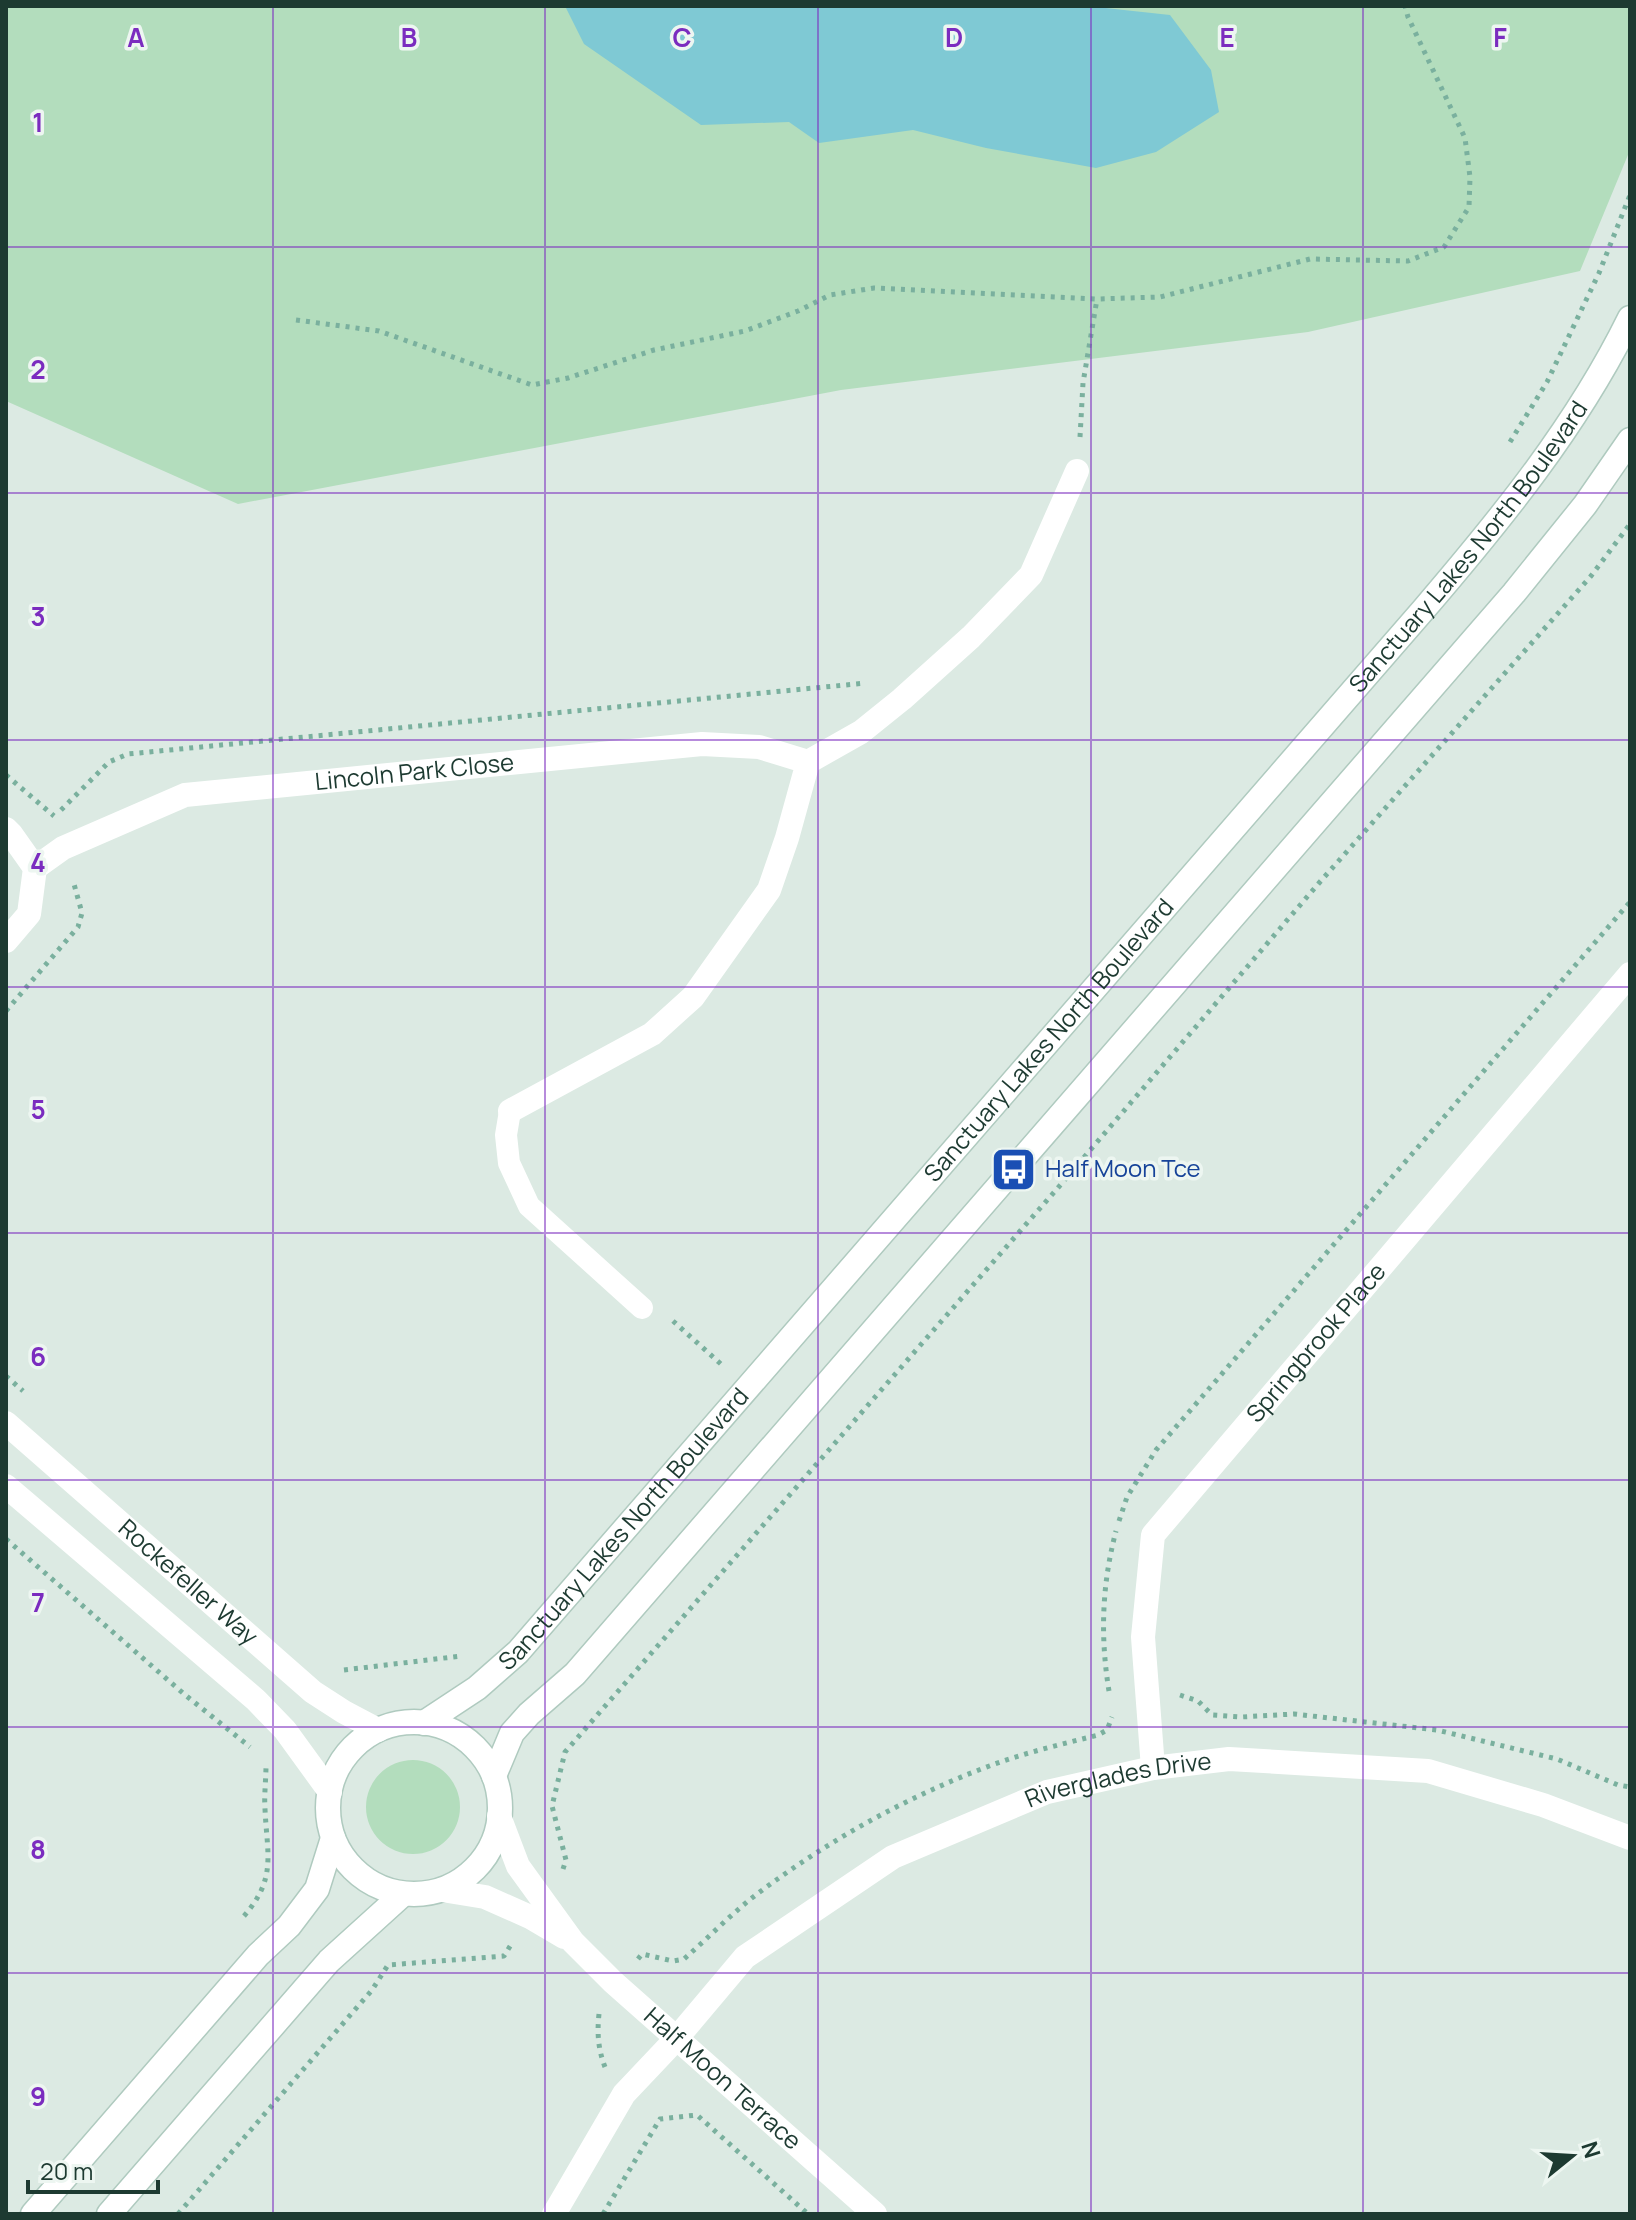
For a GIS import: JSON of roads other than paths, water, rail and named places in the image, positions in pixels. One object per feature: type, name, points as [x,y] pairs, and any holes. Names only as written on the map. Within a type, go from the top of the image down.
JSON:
[{"type":"street","name":"Sanctuary Lakes North Boulevard","points":[[424,1723],[477,1688],[518,1652],[1424,609],[1542,464],[1612,354],[1630,318]]},
{"type":"street","points":[[494,1776],[512,1733],[575,1674],[1514,593],[1585,505],[1630,440]]},
{"type":"street","points":[[510,1111],[652,1034],[693,997],[769,890],[808,762],[861,732],[902,699],[971,637],[1031,575],[1077,471]]},
{"type":"street","name":"Lincoln Park Close","points":[[35,868],[63,848],[185,795],[702,744],[759,747],[808,762]]},
{"type":"street","points":[[6,829],[35,868],[29,914],[6,941]]},
{"type":"street","name":"Springbrook Place","points":[[1153,1768],[1143,1637],[1153,1535],[1630,974]]},
{"type":"street","name":"Rockefeller Way","points":[[6,1423],[313,1692],[378,1730]]},
{"type":"street","name":"Rockefeller Way","points":[[6,1486],[256,1700],[285,1730],[330,1792]]},
{"type":"street","points":[[424,1723],[446,1728],[466,1740],[482,1756],[494,1776],[499,1796],[494,1840],[481,1862],[464,1879],[442,1890],[418,1895],[380,1888],[361,1876],[344,1859],[333,1838],[329,1815],[330,1792],[338,1770],[351,1749],[378,1730],[395,1724],[424,1723]]},
{"type":"street","name":"Riverglades Drive","points":[[554,2214],[624,2094],[676,2039],[745,1957],[893,1857],[1047,1792],[1153,1768],[1229,1759],[1428,1771],[1543,1805],[1630,1838]]},
{"type":"street","name":"Half Moon Terrace","points":[[499,1816],[537,1909],[676,2039],[875,2214]]},
{"type":"street","points":[[33,2214],[258,1955],[289,1926],[317,1889],[333,1838]]},
{"type":"street","name":"Half Moon Terrace","points":[[442,1890],[537,1909]]},
{"type":"street","points":[[109,2214],[318,1974],[403,1894]]},
{"type":"lane","points":[[510,1111],[506,1135],[509,1163],[529,1206],[642,1308]]},
{"type":"water","points":[[565,6],[1087,6],[1170,15],[1211,70],[1219,112],[1156,152],[1096,168],[986,148],[913,130],[819,143],[789,122],[701,125],[584,44]]},
{"type":"place","name":"Half Moon Tce","points":[[1014,1169]]}]
